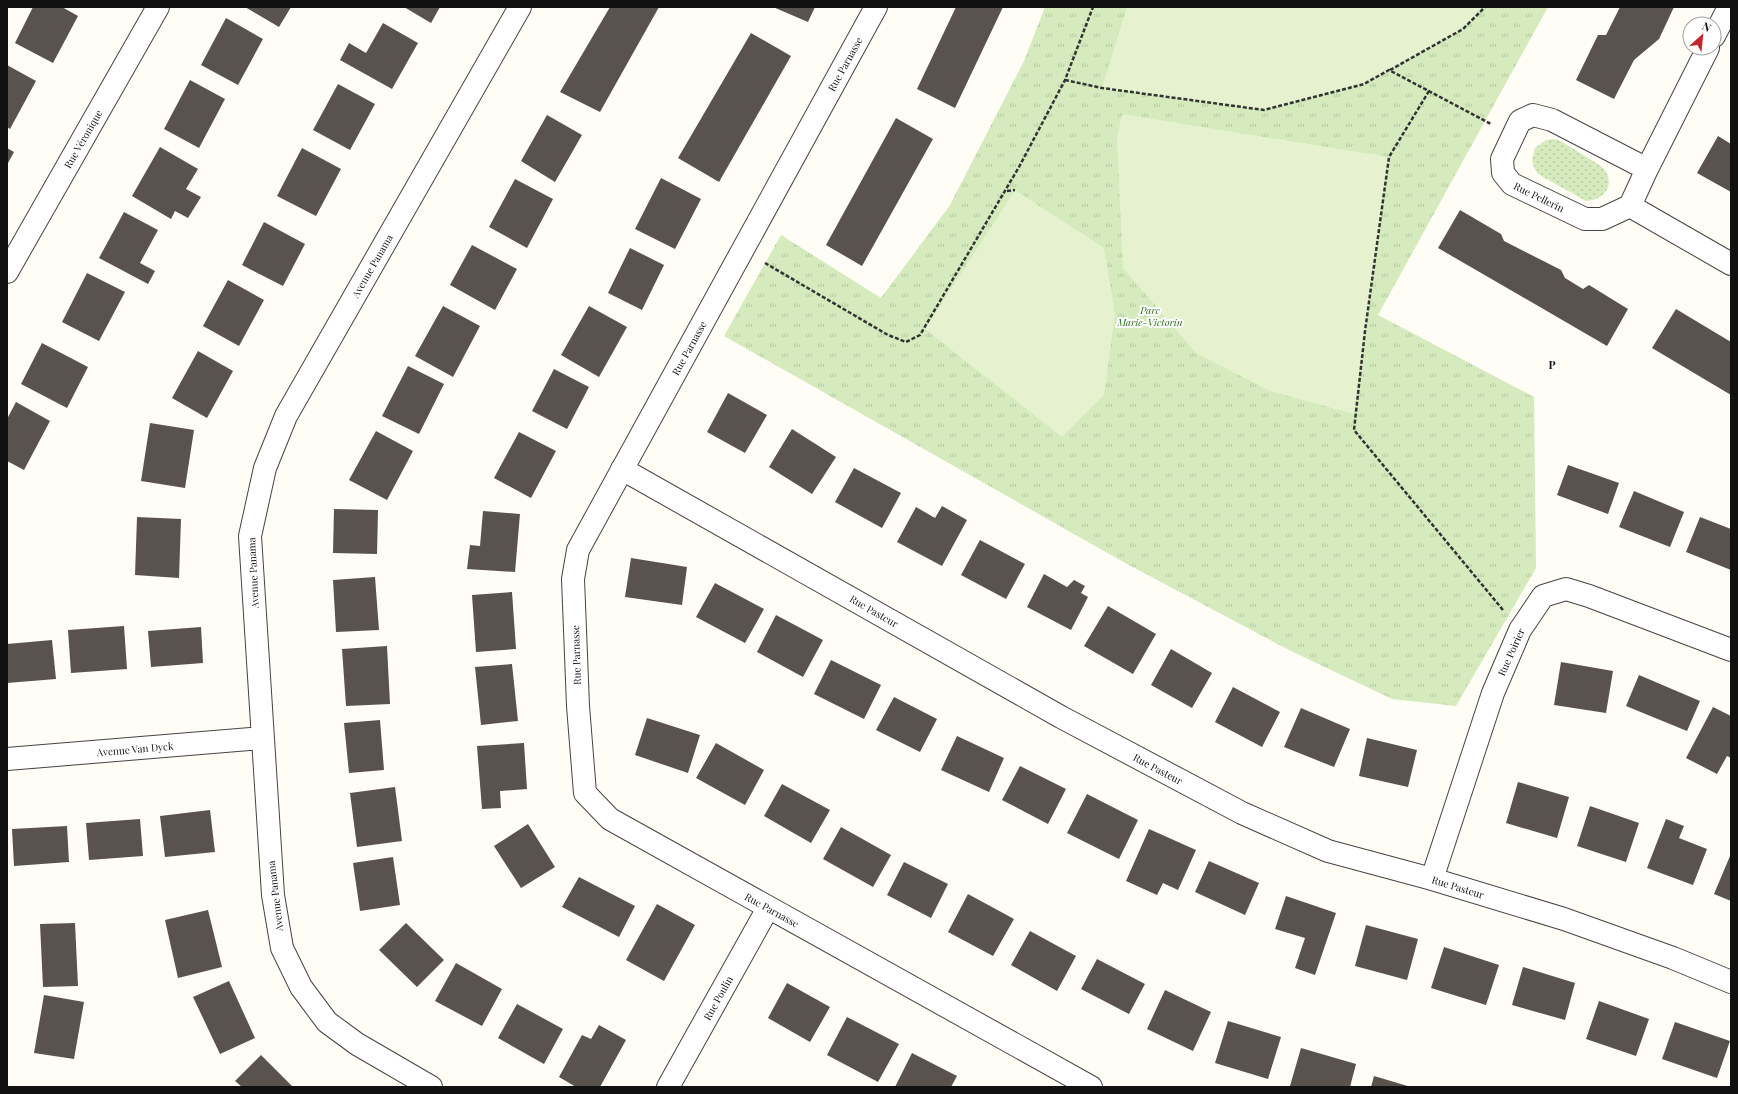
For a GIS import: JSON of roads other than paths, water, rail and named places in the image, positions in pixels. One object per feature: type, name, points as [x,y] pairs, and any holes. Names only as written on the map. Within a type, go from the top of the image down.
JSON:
[{"type":"street","name":"Rue Véronique","points":[[7,272],[158,7]]},
{"type":"street","name":"Avenue Panama","points":[[431,1087],[357,1044],[327,1022],[301,987],[282,948],[273,895],[250,536],[265,468],[286,416],[520,7]]},
{"type":"street","name":"Rue Parnasse","points":[[876,7],[578,550],[573,579],[578,706],[585,793],[610,819],[1091,1087]]},
{"type":"street","points":[[1722,21],[1729,7]]},
{"type":"street","points":[[1704,56],[1630,206],[1731,264]]},
{"type":"street","name":"Rue Pellerin","points":[[1630,206],[1602,219],[1585,219],[1512,184],[1503,173],[1502,159],[1520,121],[1534,114],[1552,120],[1647,169]]},
{"type":"street","name":"Rue Pasteur","points":[[622,469],[1061,718],[1242,813],[1328,851],[1432,879],[1564,919],[1673,958],[1731,982]]},
{"type":"street","name":"Rue Poirier","points":[[1432,879],[1492,693],[1520,630],[1543,596],[1566,589],[1589,596],[1731,650]]},
{"type":"street","name":"Avenue Van Dyck","points":[[7,759],[262,738]]},
{"type":"street","name":"Rue Poulin","points":[[668,1087],[768,908]]},
{"type":"district","name":"P","points":[[1552,365]]},
{"type":"park label","name":"Parc Marie-Victorin","points":[[1150,316]]}]
